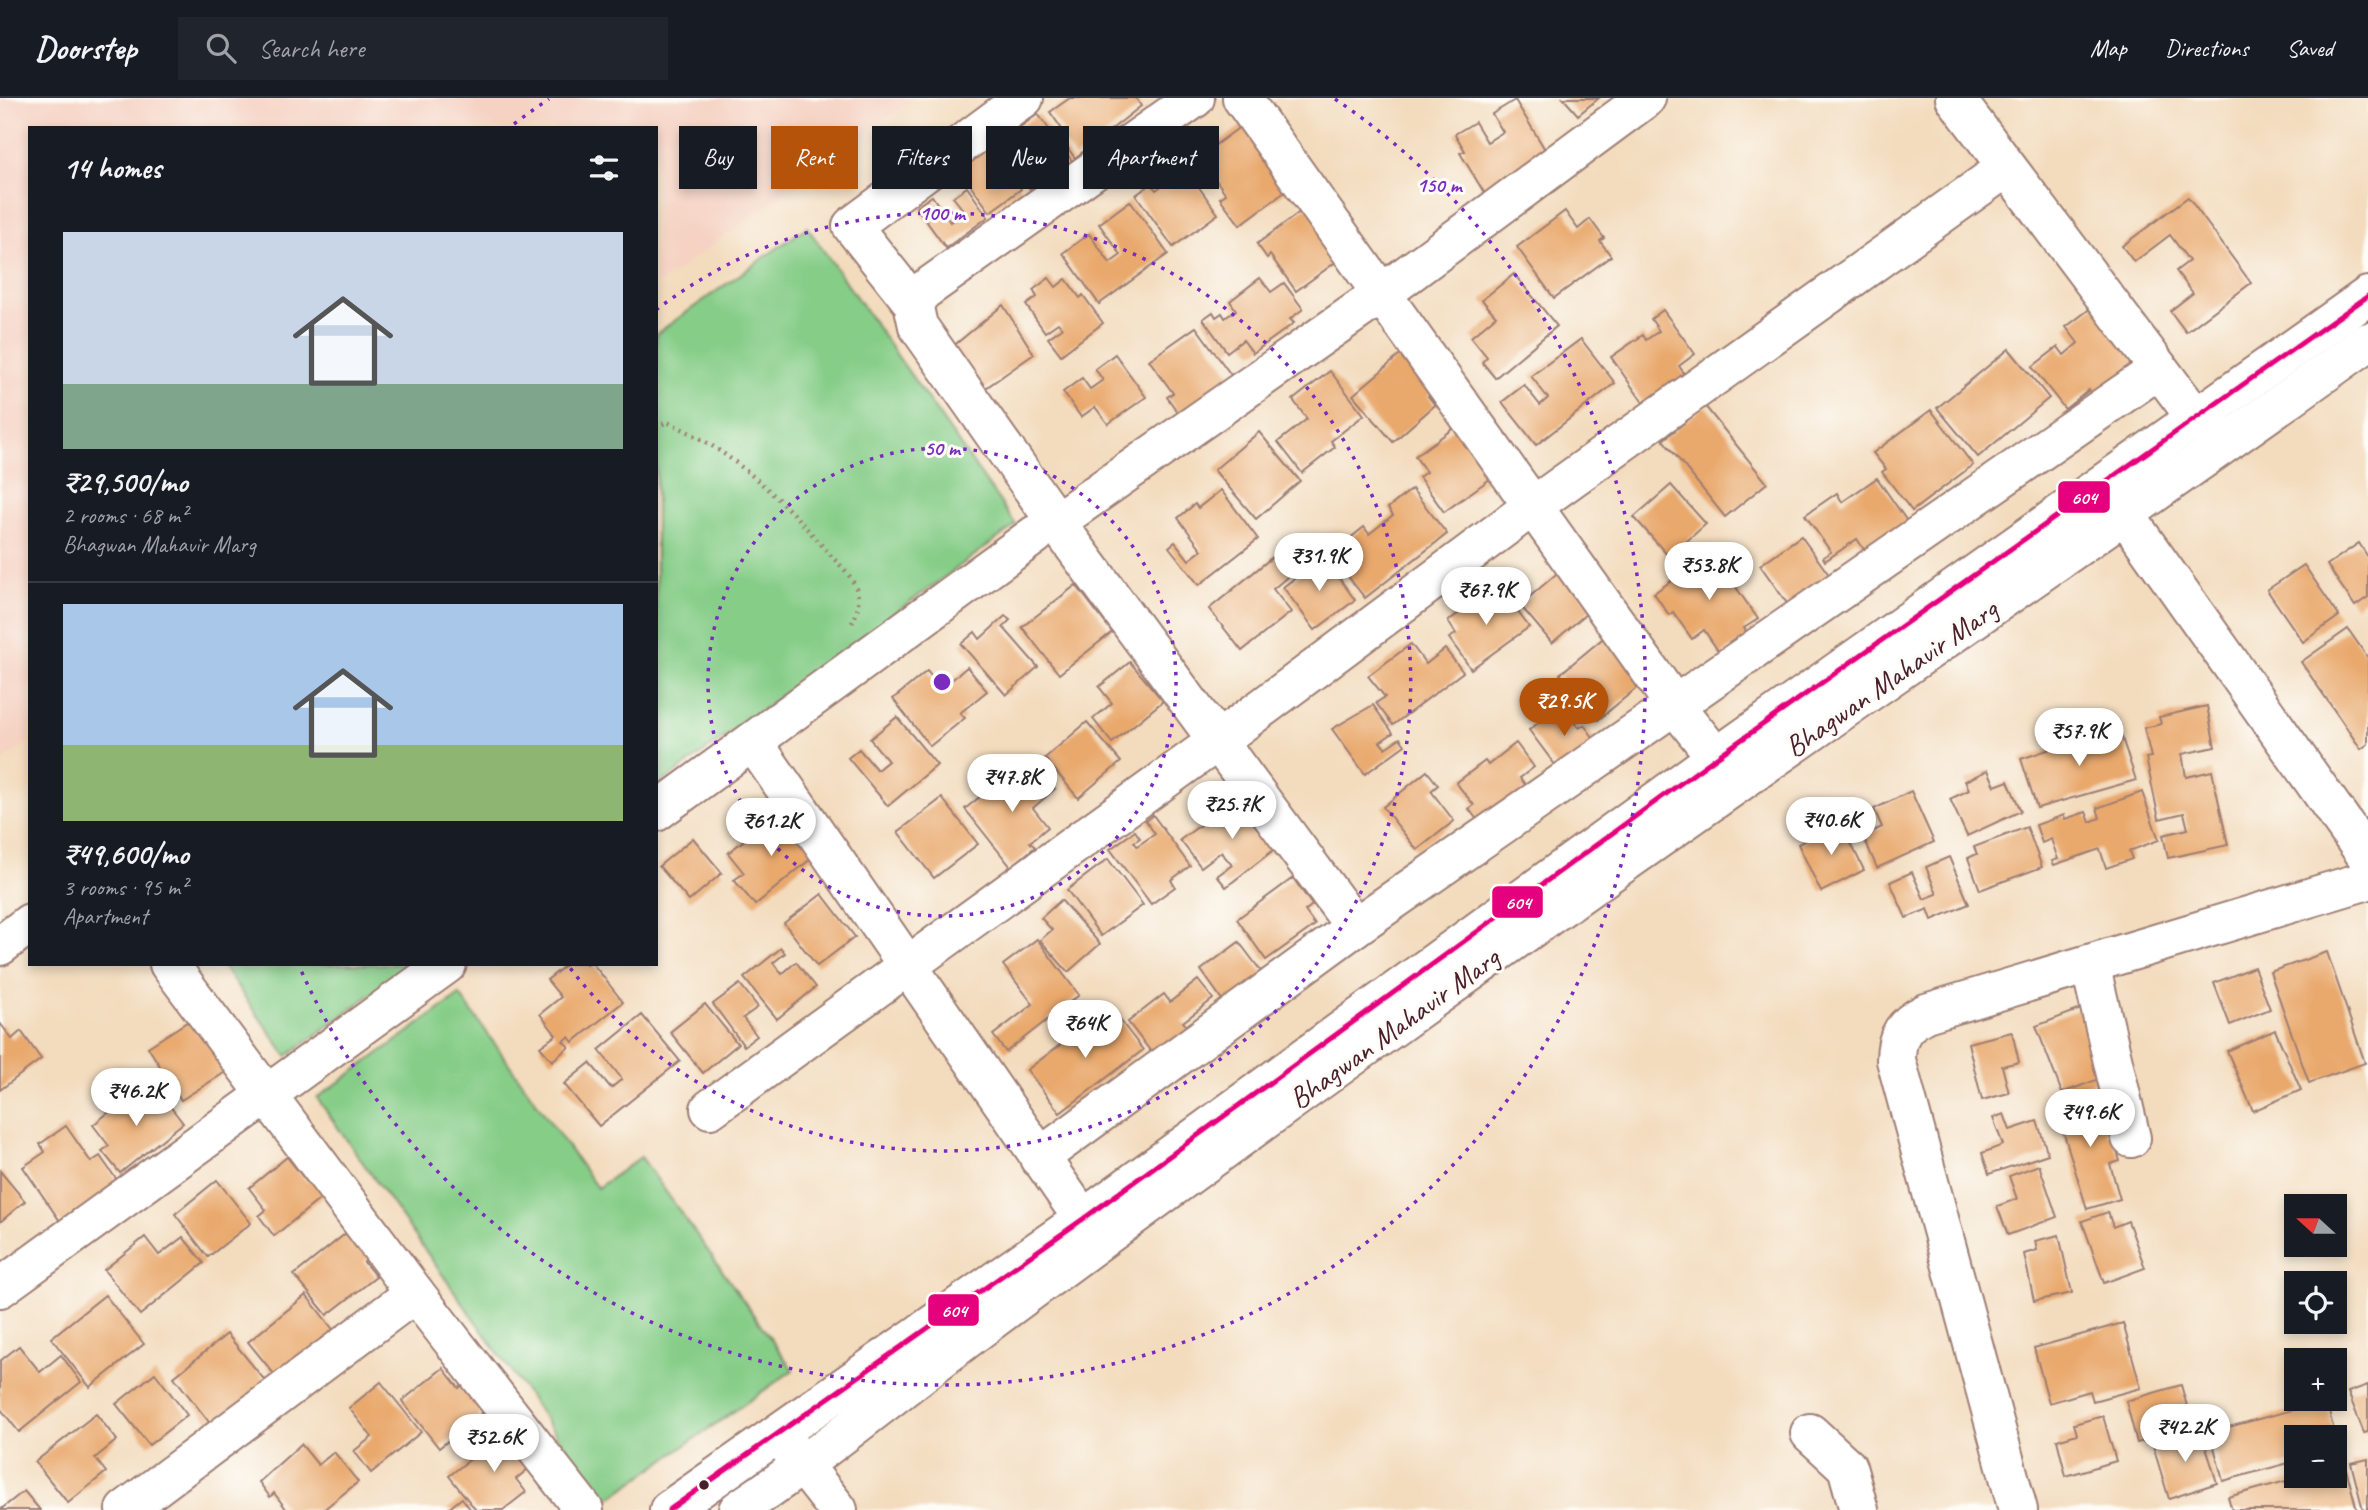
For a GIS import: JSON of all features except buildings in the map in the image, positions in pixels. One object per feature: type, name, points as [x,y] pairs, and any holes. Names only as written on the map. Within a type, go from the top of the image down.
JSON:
[{"type":"street","points":[[1024,98],[852,226],[913,303],[918,326],[1046,529],[1219,740],[1355,927]]},
{"type":"street","points":[[913,303],[923,291],[1195,98]]},
{"type":"street","points":[[1242,98],[1675,707],[1726,771]]},
{"type":"street","points":[[658,811],[1046,529],[1380,295],[1646,98]]},
{"type":"street","points":[[1955,98],[2196,418],[2225,444]]},
{"type":"street","points":[[710,1109],[1219,740],[1533,506],[2006,168]]},
{"type":"street","name":"Bhagwan Mahavir Marg","points":[[738,1510],[805,1465],[2100,488],[2368,296]]},
{"type":"street","name":"Bhagwan Mahavir Marg","points":[[669,1510],[1726,771],[2126,516],[2368,342]]},
{"type":"street","points":[[1039,1158],[1355,927],[2159,369]]},
{"type":"street","points":[[2100,488],[2126,516],[2368,858]]},
{"type":"street","points":[[752,743],[1083,1219]]},
{"type":"street","points":[[2018,1510],[1899,1074],[1896,1046],[1900,1031],[1910,1021],[1926,1013],[2368,880]]},
{"type":"street","points":[[0,946],[28,925]]},
{"type":"street","points":[[2090,964],[2131,1138]]},
{"type":"street","points":[[171,966],[573,1506]]},
{"type":"street","points":[[0,1288],[444,966]]},
{"type":"street","points":[[125,1510],[415,1293]]},
{"type":"street","points":[[778,1433],[838,1510]]},
{"type":"street","points":[[1810,1433],[1847,1467],[1859,1510]]},
{"type":"path","points":[[658,426],[667,422],[696,436],[755,478],[807,528],[853,582],[859,609],[845,630]]},
{"type":"shaded area","points":[[0,98],[915,98],[876,126],[872,126],[872,129],[858,139],[858,126],[771,126],[771,189],[790,189],[658,285],[658,126],[28,126],[28,742],[0,763]]},
{"type":"green space","points":[[807,227],[1016,525],[658,786],[658,333]]},
{"type":"green space","points":[[222,966],[409,966],[287,1056]]},
{"type":"green space","points":[[460,995],[597,1188],[641,1157],[793,1370],[604,1502],[317,1098]]},
{"type":"transit line","name":"604","points":[[669,1510],[1083,1219],[1714,759],[2368,296]]}]
